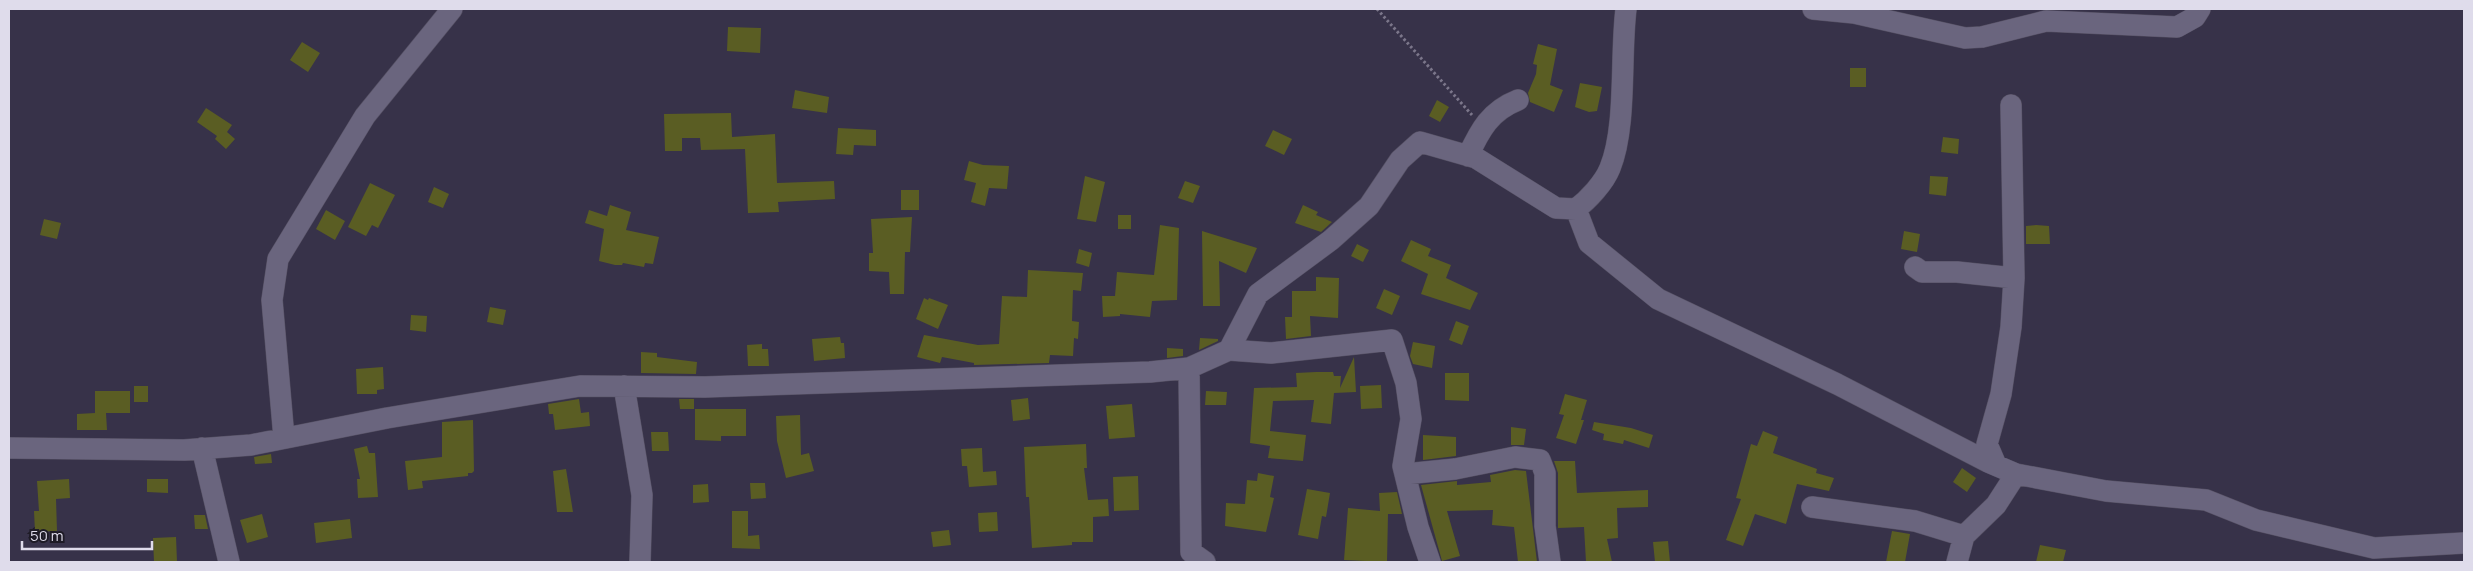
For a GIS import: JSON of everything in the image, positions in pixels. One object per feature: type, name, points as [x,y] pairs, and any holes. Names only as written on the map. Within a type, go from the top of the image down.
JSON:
[{"type":"street","points":[[284,438],[272,300],[278,259],[365,116],[452,9]]},
{"type":"street","points":[[1229,350],[1258,294],[1331,240],[1369,206],[1400,160],[1420,142],[1476,158],[1556,208],[1576,209],[1586,202],[1610,169],[1618,136],[1622,43],[1626,9]]},
{"type":"street","points":[[1813,9],[1854,13],[1965,38],[1982,37],[2046,21],[2177,27],[2195,17],[2200,9]]},
{"type":"street","points":[[1468,156],[1482,126],[1505,105],[1518,100]]},
{"type":"street","points":[[1996,465],[1987,444],[2001,394],[2011,327],[2014,278],[2011,105]]},
{"type":"street","points":[[1576,209],[1589,243],[1658,299],[1837,384],[2016,474],[2106,491],[2206,500],[2256,520],[2374,548],[2464,543]]},
{"type":"street","points":[[1915,267],[1922,272],[1957,272],[2014,278]]},
{"type":"street","points":[[9,448],[202,448],[251,445],[387,418],[580,386],[715,386],[1131,372],[1189,368],[1229,350],[1271,353],[1392,340],[1406,383],[1411,419],[1403,466],[1418,527],[1430,562]]},
{"type":"street","points":[[1189,368],[1191,552],[1205,562]]},
{"type":"street","points":[[624,386],[642,494],[640,562]]},
{"type":"street","points":[[202,448],[229,562]]},
{"type":"street","points":[[1405,474],[1455,468],[1515,457],[1540,460],[1545,473],[1545,526],[1550,562]]},
{"type":"street","points":[[1957,562],[1964,536],[1996,505],[2016,474]]},
{"type":"street","points":[[1812,507],[1915,521],[1964,536]]},
{"type":"path","points":[[1377,9],[1482,126]]},
{"type":"building","points":[[728,27],[761,28],[760,53],[727,51]]},
{"type":"building","points":[[302,42],[320,53],[308,72],[290,60]]},
{"type":"building","points":[[1538,44],[1557,49],[1550,85],[1563,90],[1554,112],[1530,102],[1528,93],[1536,74],[1537,65],[1533,64]]},
{"type":"building","points":[[1850,68],[1866,68],[1866,87],[1850,87]]},
{"type":"building","points":[[1580,83],[1602,87],[1597,111],[1589,112],[1575,107]]},
{"type":"building","points":[[795,90],[829,97],[827,113],[792,108]]},
{"type":"building","points":[[1437,100],[1449,107],[1440,122],[1429,116]]},
{"type":"building","points":[[206,108],[232,125],[227,132],[235,139],[226,149],[215,139],[217,136],[197,122]]},
{"type":"building","points":[[731,113],[732,137],[775,134],[777,183],[834,181],[835,199],[778,202],[779,212],[748,213],[745,149],[701,150],[700,138],[682,138],[682,151],[665,151],[664,114]]},
{"type":"building","points":[[838,128],[876,130],[876,146],[854,145],[853,155],[836,154]]},
{"type":"building","points":[[1273,130],[1292,139],[1284,155],[1265,146]]},
{"type":"building","points":[[1943,137],[1959,139],[1958,154],[1941,152]]},
{"type":"building","points":[[969,161],[983,165],[1009,166],[1007,189],[989,188],[985,206],[971,202],[976,183],[964,180]]},
{"type":"building","points":[[1085,176],[1105,182],[1096,222],[1077,219]]},
{"type":"building","points":[[1930,176],[1948,177],[1946,196],[1929,194]]},
{"type":"building","points":[[1185,181],[1200,186],[1193,203],[1178,198]]},
{"type":"building","points":[[370,183],[395,195],[378,228],[372,225],[366,236],[348,227]]},
{"type":"building","points":[[434,187],[449,194],[443,208],[428,202]]},
{"type":"building","points":[[901,190],[919,190],[919,210],[901,210]]},
{"type":"building","points":[[610,205],[631,212],[626,230],[659,237],[653,264],[645,263],[644,267],[623,263],[622,265],[615,265],[599,261],[604,229],[585,223],[589,210],[607,216]]},
{"type":"building","points":[[1303,205],[1318,212],[1316,215],[1332,222],[1321,232],[1295,223]]},
{"type":"building","points":[[326,210],[345,221],[335,240],[316,229]]},
{"type":"building","points":[[1118,215],[1131,215],[1131,229],[1118,229]]},
{"type":"building","points":[[912,217],[910,252],[905,252],[904,294],[890,294],[889,272],[869,271],[869,253],[873,253],[871,219]]},
{"type":"building","points":[[44,219],[61,223],[57,239],[40,235]]},
{"type":"building","points":[[1160,225],[1179,228],[1177,300],[1152,301],[1150,317],[1120,314],[1120,316],[1103,317],[1102,296],[1115,296],[1117,272],[1154,275]]},
{"type":"building","points":[[2026,226],[2049,226],[2050,244],[2026,244]]},
{"type":"building","points":[[1202,231],[1257,248],[1246,273],[1219,261],[1220,306],[1203,306]]},
{"type":"building","points":[[1904,231],[1920,234],[1917,252],[1901,249]]},
{"type":"building","points":[[1411,240],[1431,249],[1428,256],[1451,265],[1446,278],[1478,293],[1470,310],[1421,294],[1428,274],[1401,261]]},
{"type":"building","points":[[1357,244],[1369,250],[1363,262],[1351,256]]},
{"type":"building","points":[[1079,249],[1092,253],[1089,267],[1076,263]]},
{"type":"building","points":[[1028,270],[1083,273],[1081,291],[1073,290],[1072,321],[1079,322],[1078,339],[1074,338],[1073,356],[1050,355],[1049,363],[974,365],[974,363],[942,357],[940,363],[917,357],[924,335],[978,345],[999,344],[1002,296],[1027,297]]},
{"type":"building","points":[[1316,277],[1339,278],[1338,318],[1310,316],[1311,336],[1286,339],[1285,317],[1292,317],[1292,291],[1316,291]]},
{"type":"building","points":[[1384,289],[1400,296],[1392,315],[1376,308]]},
{"type":"building","points":[[924,298],[948,305],[938,329],[916,319]]},
{"type":"building","points":[[490,307],[506,310],[503,325],[487,322]]},
{"type":"building","points":[[411,315],[427,316],[426,332],[410,330]]},
{"type":"building","points":[[1456,321],[1469,326],[1462,345],[1449,340]]},
{"type":"building","points":[[840,337],[841,343],[844,343],[845,358],[814,361],[812,339]]},
{"type":"building","points":[[1200,338],[1218,339],[1218,341],[1199,350]]},
{"type":"building","points":[[1413,342],[1435,346],[1432,368],[1413,364],[1410,356]]},
{"type":"building","points":[[762,344],[762,349],[768,349],[769,366],[748,366],[747,345]]},
{"type":"building","points":[[1167,348],[1183,349],[1183,356],[1167,358]]},
{"type":"building","points":[[641,352],[657,353],[657,357],[697,362],[696,374],[641,373]]},
{"type":"building","points":[[1354,357],[1356,392],[1334,393],[1331,424],[1311,422],[1314,400],[1273,401],[1270,431],[1306,435],[1303,461],[1268,458],[1270,446],[1250,443],[1254,388],[1297,387],[1296,373],[1333,372],[1334,376],[1341,376],[1340,388]]},
{"type":"building","points":[[383,367],[384,389],[377,390],[377,394],[357,394],[356,369]]},
{"type":"building","points":[[1445,373],[1469,373],[1469,401],[1445,400]]},
{"type":"building","points":[[1381,385],[1382,408],[1361,409],[1360,386]]},
{"type":"building","points":[[134,386],[148,386],[148,402],[134,402]]},
{"type":"building","points":[[95,391],[130,391],[130,413],[106,413],[107,430],[77,430],[77,414],[95,413]]},
{"type":"building","points":[[1206,391],[1227,392],[1226,405],[1205,405]]},
{"type":"building","points":[[1565,394],[1587,400],[1581,420],[1584,420],[1576,444],[1556,438],[1564,415],[1559,414]]},
{"type":"building","points":[[1028,398],[1030,419],[1013,421],[1011,400]]},
{"type":"building","points":[[579,399],[581,413],[589,412],[590,426],[555,430],[553,414],[549,414],[548,404]]},
{"type":"building","points":[[679,399],[694,399],[694,409],[680,409]]},
{"type":"building","points":[[1132,404],[1135,437],[1109,439],[1106,406]]},
{"type":"building","points":[[695,409],[746,409],[746,436],[721,436],[721,441],[695,440]]},
{"type":"building","points":[[800,415],[801,455],[809,453],[814,471],[786,478],[777,441],[776,416]]},
{"type":"building","points":[[473,420],[474,471],[468,473],[468,476],[422,481],[423,488],[408,490],[405,461],[442,457],[442,422]]},
{"type":"building","points":[[1594,422],[1631,428],[1653,435],[1649,448],[1624,440],[1623,444],[1603,440],[1604,434],[1592,430]]},
{"type":"building","points":[[1511,427],[1526,429],[1524,445],[1511,445]]},
{"type":"building","points":[[1763,431],[1778,437],[1773,453],[1817,469],[1816,473],[1834,478],[1829,491],[1797,484],[1786,524],[1755,514],[1743,546],[1726,540],[1741,499],[1736,498],[1751,444],[1757,446]]},
{"type":"building","points":[[651,432],[668,432],[669,451],[652,451]]},
{"type":"building","points":[[1423,435],[1456,437],[1456,456],[1423,460]]},
{"type":"building","points":[[1086,444],[1087,468],[1084,468],[1088,500],[1108,499],[1109,516],[1093,517],[1093,542],[1072,542],[1072,545],[1032,548],[1029,497],[1026,497],[1024,447]]},
{"type":"building","points":[[367,446],[369,453],[375,453],[378,497],[358,498],[357,479],[360,479],[354,449]]},
{"type":"building","points":[[982,448],[983,472],[996,471],[997,485],[969,487],[967,466],[962,466],[961,449]]},
{"type":"building","points":[[271,454],[272,463],[255,464],[254,457]]},
{"type":"building","points":[[1554,461],[1575,461],[1577,493],[1648,490],[1648,507],[1617,508],[1618,538],[1607,539],[1612,562],[1586,562],[1584,527],[1558,528],[1558,473]]},
{"type":"building","points":[[1962,468],[1976,478],[1967,492],[1953,482]]},
{"type":"building","points":[[566,469],[573,512],[557,512],[553,471]]},
{"type":"building","points":[[1515,470],[1526,471],[1537,562],[1518,562],[1514,527],[1492,525],[1493,510],[1447,511],[1460,556],[1442,561],[1421,485],[1457,481],[1457,485],[1491,482],[1490,475]]},
{"type":"building","points":[[1258,473],[1274,476],[1270,497],[1274,498],[1266,532],[1225,526],[1226,503],[1245,504],[1247,480],[1257,481]]},
{"type":"building","points":[[1138,476],[1139,510],[1114,511],[1113,477]]},
{"type":"building","points":[[69,479],[70,498],[56,499],[57,531],[35,532],[34,511],[39,511],[37,481]]},
{"type":"building","points":[[147,479],[168,479],[168,493],[147,492]]},
{"type":"building","points":[[750,483],[765,483],[766,498],[751,499]]},
{"type":"building","points":[[708,484],[709,502],[693,503],[693,485]]},
{"type":"building","points":[[1307,489],[1330,493],[1326,517],[1322,516],[1318,539],[1298,535]]},
{"type":"building","points":[[1397,492],[1402,514],[1388,514],[1387,562],[1344,560],[1348,508],[1380,511],[1379,493]]},
{"type":"building","points":[[732,511],[748,511],[748,536],[759,535],[760,549],[732,548]]},
{"type":"building","points":[[997,512],[998,531],[979,532],[978,513]]},
{"type":"building","points":[[262,514],[268,537],[247,543],[240,520]]},
{"type":"building","points":[[194,515],[205,515],[208,529],[195,529]]},
{"type":"building","points":[[350,519],[352,538],[316,543],[314,523]]},
{"type":"building","points":[[949,530],[951,545],[933,547],[931,532]]},
{"type":"building","points":[[1892,531],[1910,534],[1905,562],[1886,562]]},
{"type":"building","points":[[176,537],[177,562],[154,562],[153,538]]},
{"type":"building","points":[[1668,541],[1670,562],[1655,562],[1653,542]]},
{"type":"building","points":[[2040,545],[2066,550],[2063,562],[2036,562]]}]
